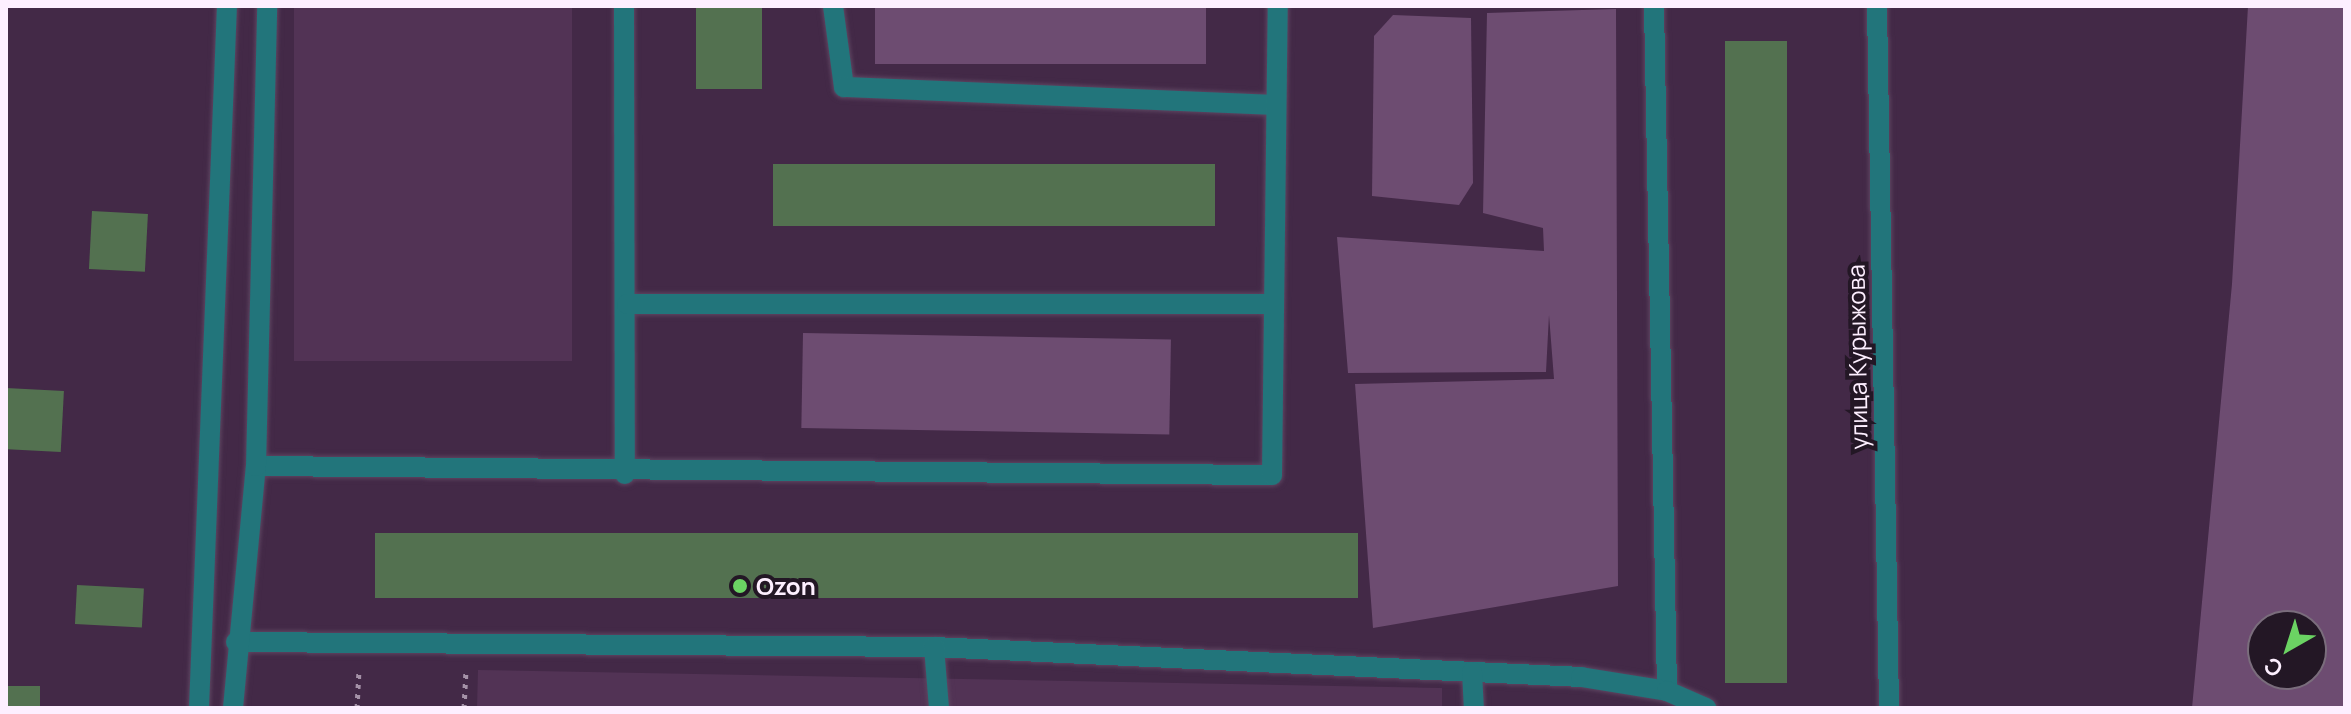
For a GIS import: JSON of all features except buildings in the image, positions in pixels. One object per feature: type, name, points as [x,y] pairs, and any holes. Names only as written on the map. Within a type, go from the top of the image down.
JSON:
[{"type":"street","points":[[199,708],[227,6]]},
{"type":"street","points":[[233,708],[236,642],[256,466],[267,6]]},
{"type":"street","points":[[624,6],[625,474]]},
{"type":"street","points":[[833,6],[844,87],[1272,105]]},
{"type":"street","points":[[256,466],[625,474],[1272,475],[1272,105],[1278,6]]},
{"type":"street","points":[[1654,6],[1667,691]]},
{"type":"street","name":"улица Курыжова","points":[[1877,6],[1889,708]]},
{"type":"street","points":[[627,304],[1270,304]]},
{"type":"street","points":[[236,642],[934,647],[1581,677],[1667,691],[1706,708]]},
{"type":"street","points":[[934,647],[939,708]]},
{"type":"street","points":[[1472,672],[1474,708]]},
{"type":"path","points":[[357,708],[360,644]]},
{"type":"path","points":[[464,708],[468,645]]},
{"type":"shaded area","points":[[294,6],[572,6],[572,361],[294,361]]},
{"type":"shaded area","points":[[875,6],[1206,6],[1206,64],[875,64]]},
{"type":"shaded area","points":[[2248,6],[2345,6],[2345,708],[2192,708],[2232,284]]},
{"type":"shaded area","points":[[1616,9],[1618,586],[1373,628],[1355,384],[1554,379],[1549,315],[1546,372],[1348,373],[1337,237],[1544,251],[1543,228],[1483,213],[1487,13]]},
{"type":"shaded area","points":[[1393,15],[1471,18],[1473,183],[1459,205],[1372,196],[1374,36]]},
{"type":"shaded area","points":[[803,333],[1171,339],[1169,434],[801,428]]},
{"type":"shaded area","points":[[478,670],[1442,688],[1442,708],[477,708]]},
{"type":"place","name":"Ozon","points":[[740,586]]}]
